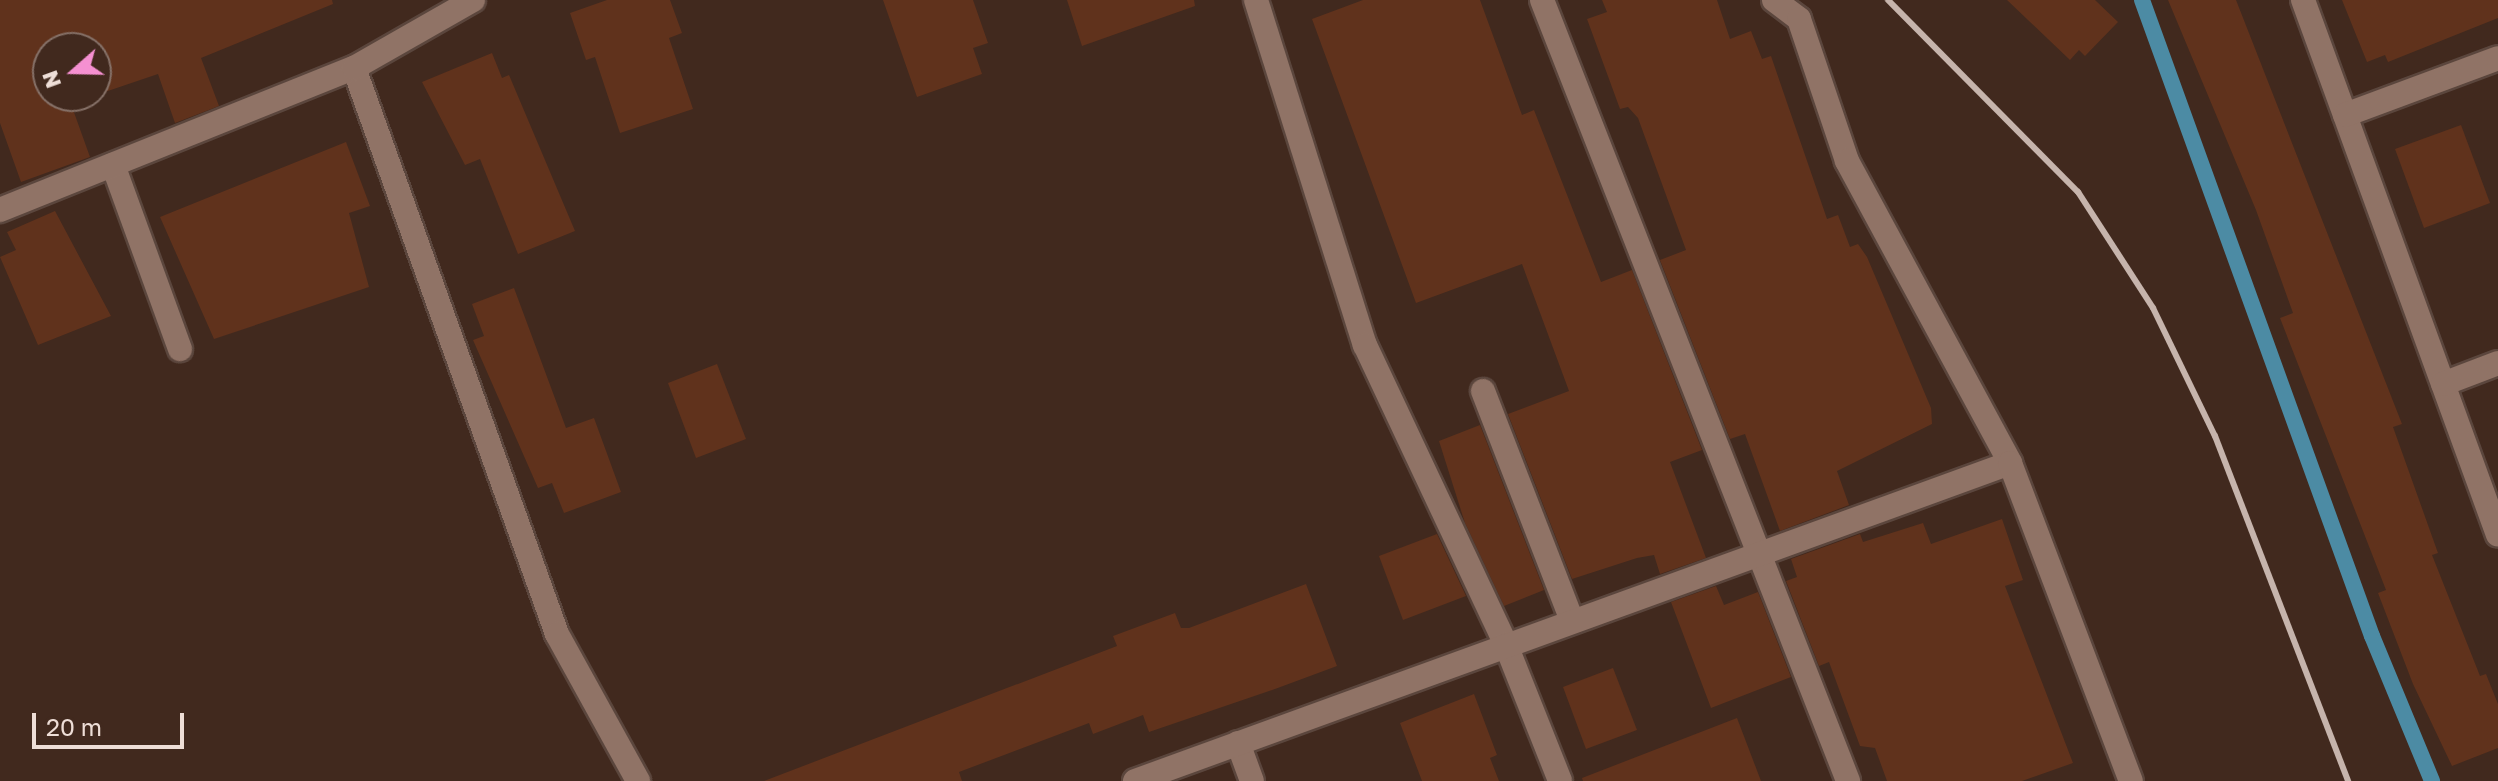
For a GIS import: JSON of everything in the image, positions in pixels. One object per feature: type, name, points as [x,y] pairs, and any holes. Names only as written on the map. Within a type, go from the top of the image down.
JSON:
[{"type":"street","points":[[0,210],[354,68],[473,0]]},
{"type":"street","points":[[1256,0],[1365,345],[1506,645],[1560,781]]},
{"type":"street","points":[[1542,0],[1756,555],[1848,781]]},
{"type":"street","points":[[1774,0],[1799,19],[1847,161],[2010,463],[2131,781]]},
{"type":"street","points":[[2303,0],[2498,535]]},
{"type":"street","points":[[2345,115],[2498,58]]},
{"type":"street","points":[[354,68],[557,634],[638,781]]},
{"type":"street","points":[[113,165],[180,349]]},
{"type":"street","points":[[2443,384],[2498,363]]},
{"type":"street","points":[[1483,391],[1572,620]]},
{"type":"street","points":[[1135,781],[2010,463]]},
{"type":"street","points":[[1238,743],[1252,781]]},
{"type":"building","points":[[0,0],[332,0],[333,4],[201,58],[219,106],[175,123],[158,74],[112,90],[112,32],[32,32],[32,112],[74,112],[90,157],[21,182],[0,123]]},
{"type":"building","points":[[607,0],[670,0],[682,33],[669,38],[693,109],[620,133],[595,57],[586,60],[570,13]]},
{"type":"building","points":[[883,0],[973,0],[988,43],[973,48],[982,74],[917,97]]},
{"type":"building","points":[[1067,0],[1194,0],[1195,6],[1082,46]]},
{"type":"building","points":[[1363,0],[1480,0],[1522,115],[1534,110],[1601,282],[1632,270],[1702,450],[1670,462],[1706,558],[1660,574],[1654,555],[1572,579],[1508,414],[1569,391],[1522,264],[1416,303],[1312,19]]},
{"type":"building","points":[[1602,0],[1717,0],[1730,39],[1751,31],[1762,59],[1771,56],[1827,219],[1838,215],[1850,247],[1858,244],[1867,257],[1931,408],[1932,424],[1837,471],[1849,505],[1780,531],[1745,434],[1730,439],[1660,260],[1686,250],[1638,118],[1628,107],[1620,109],[1587,19],[1607,12]]},
{"type":"building","points":[[2007,0],[2095,0],[2118,22],[2085,56],[2079,50],[2070,60]]},
{"type":"building","points":[[2168,0],[2236,0],[2402,424],[2393,427],[2438,553],[2432,555],[2480,676],[2486,674],[2498,704],[2498,748],[2452,766],[2413,684],[2378,593],[2386,590],[2280,318],[2293,313],[2256,210]]},
{"type":"building","points":[[2342,0],[2498,0],[2498,18],[2388,62],[2385,55],[2367,62]]},
{"type":"building","points":[[492,53],[502,78],[509,75],[575,231],[518,254],[480,159],[465,165],[422,82]]},
{"type":"building","points":[[2461,125],[2490,203],[2424,228],[2395,149]]},
{"type":"building","points":[[346,142],[370,206],[349,213],[369,287],[214,339],[160,217]]},
{"type":"building","points":[[55,211],[111,316],[38,345],[0,257],[16,250],[7,232]]},
{"type":"building","points":[[514,288],[566,428],[594,418],[621,492],[564,513],[552,483],[538,488],[473,340],[484,336],[472,304]]},
{"type":"building","points":[[717,364],[746,439],[696,458],[668,383]]},
{"type":"building","points":[[1480,425],[1544,590],[1504,606],[1465,523],[1439,441]]},
{"type":"building","points":[[2002,519],[2023,580],[2005,586],[2073,763],[2022,781],[1887,781],[1875,748],[1860,746],[1829,662],[1819,666],[1786,581],[1797,577],[1791,559],[1860,534],[1863,542],[1923,523],[1931,544]]},
{"type":"building","points":[[1437,534],[1466,596],[1403,620],[1379,556]]},
{"type":"building","points":[[1306,584],[1337,666],[1275,689],[1149,732],[1143,715],[1093,734],[1089,723],[959,772],[962,781],[764,781],[1117,646],[1113,636],[1175,613],[1181,628],[1189,628]]},
{"type":"building","points":[[1716,586],[1724,605],[1758,592],[1791,677],[1711,708],[1671,602]]},
{"type":"building","points":[[1613,668],[1637,730],[1586,749],[1563,687]]},
{"type":"building","points":[[1474,694],[1497,755],[1490,758],[1499,781],[1422,781],[1400,723]]},
{"type":"building","points":[[1737,718],[1761,781],[1583,781],[1582,778]]},
{"type":"waterway","points":[[2142,0],[2372,636],[2432,781]]},
{"type":"railway","points":[[1888,0],[2078,192],[2153,308],[2215,436],[2348,781]]}]
